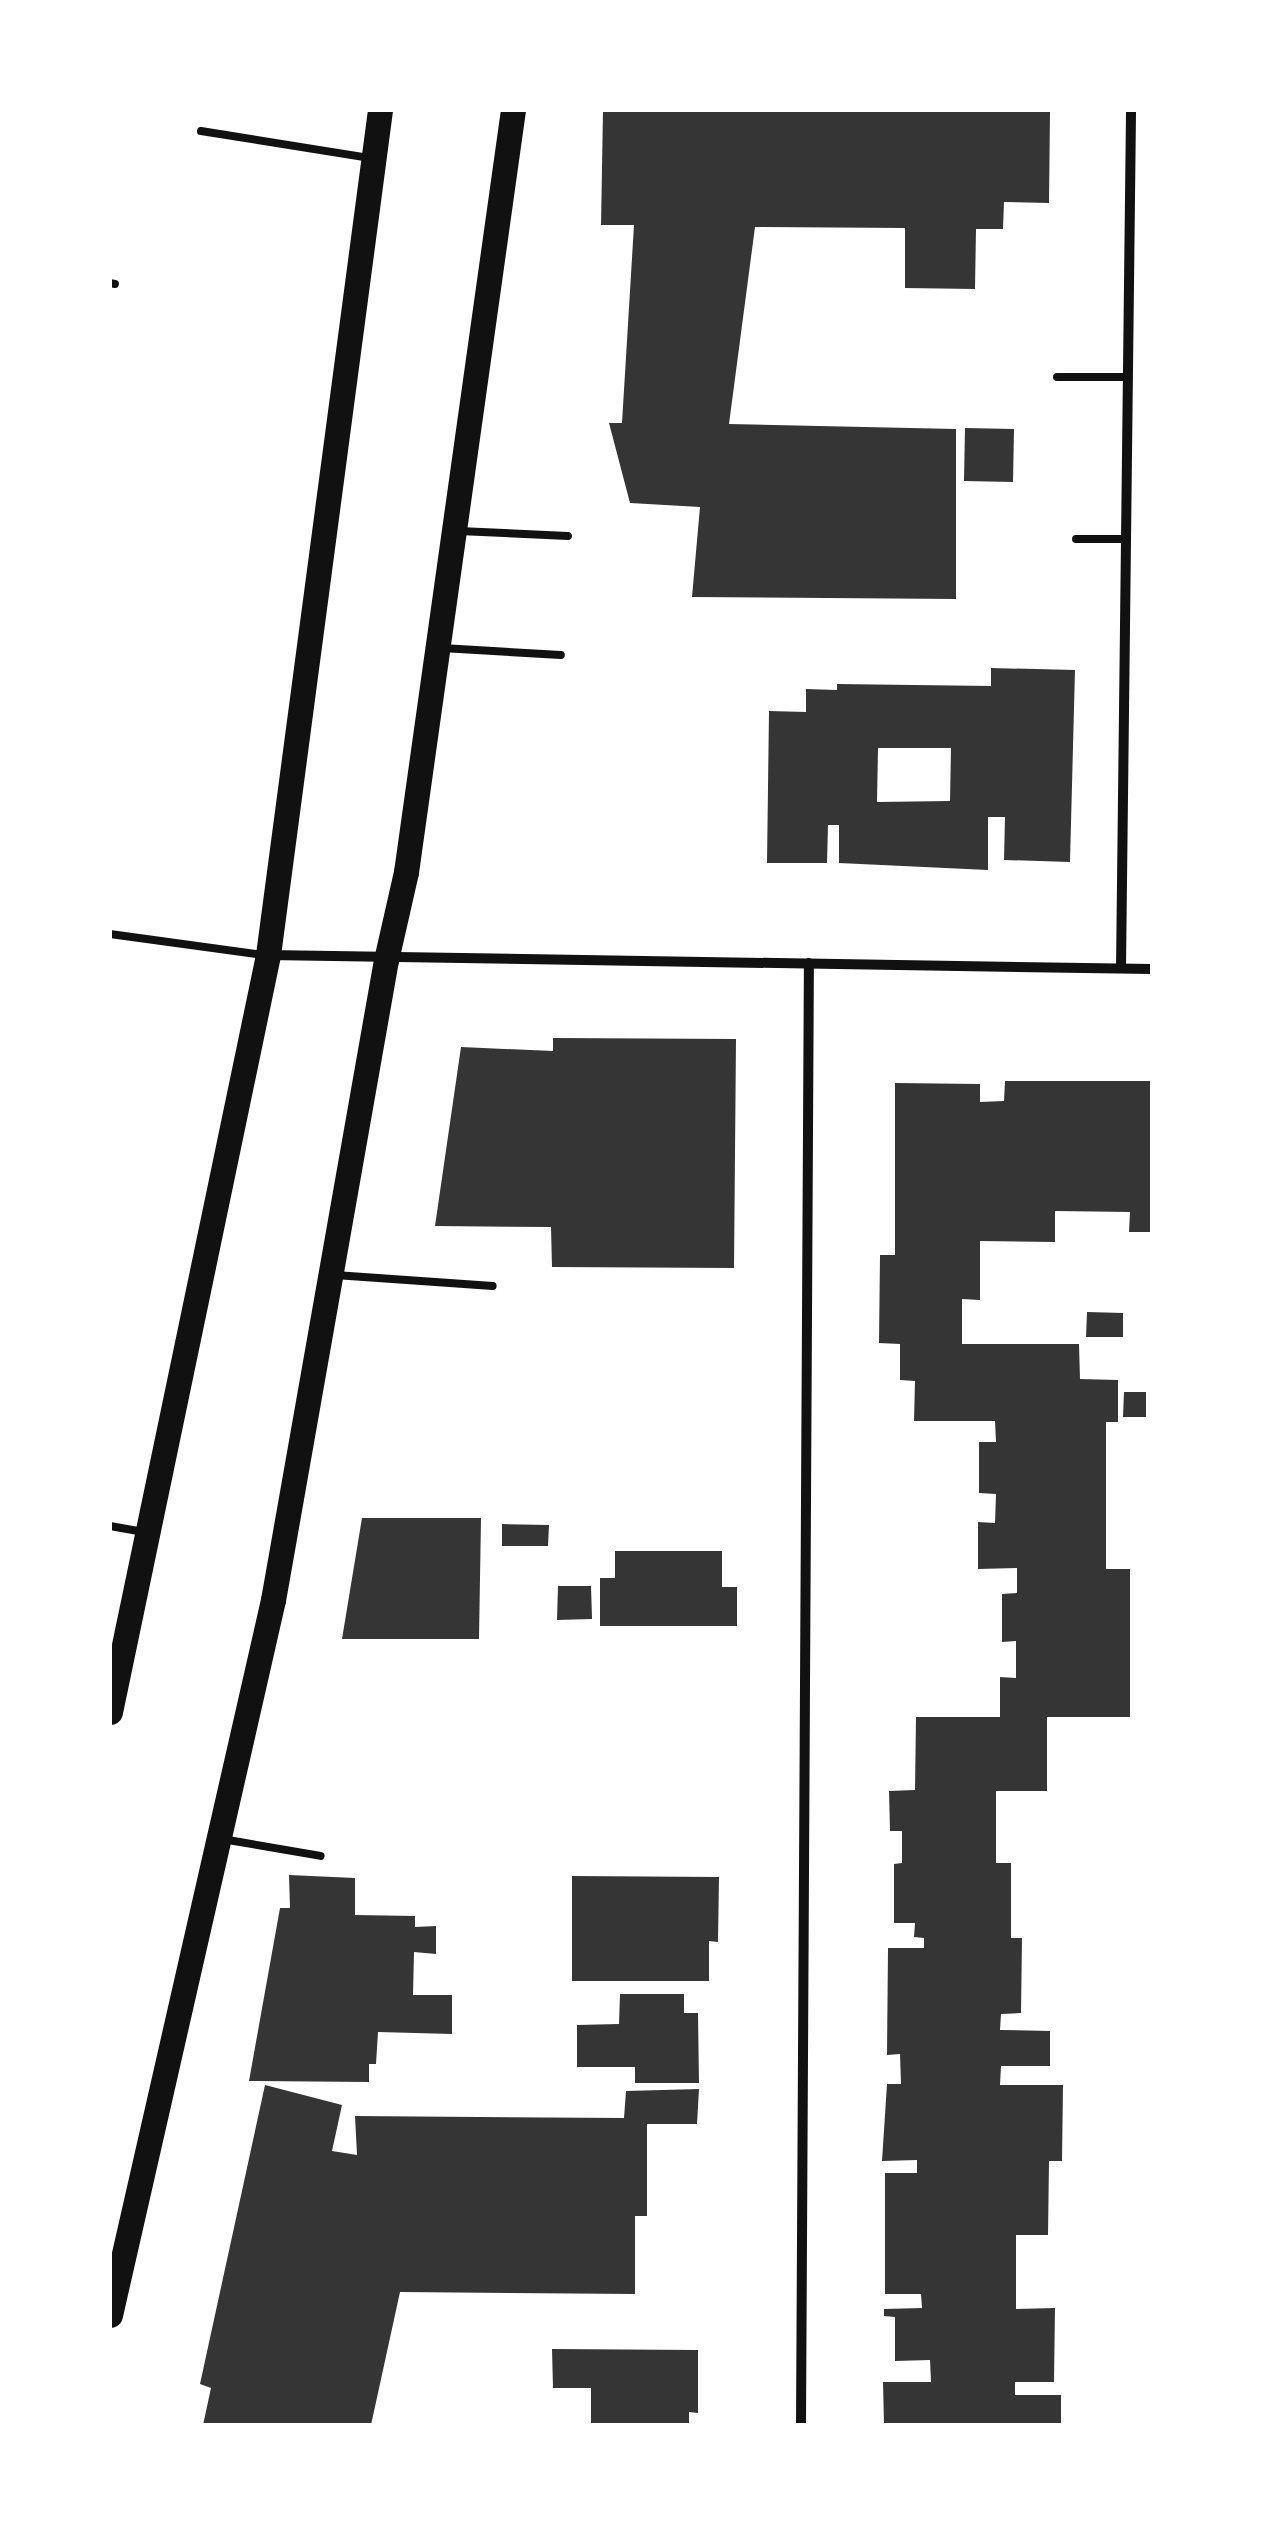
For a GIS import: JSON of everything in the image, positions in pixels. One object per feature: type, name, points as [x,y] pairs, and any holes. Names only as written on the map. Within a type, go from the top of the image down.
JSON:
[{"type":"main road","points":[[110,1712],[268,956],[380,110]]},
{"type":"main road","points":[[110,2315],[274,1600],[386,960],[406,872],[512,110]]},
{"type":"street","points":[[1121,968],[1131,110]]},
{"type":"street","points":[[268,956],[1152,969]]},
{"type":"street","points":[[800,2425],[809,963]]},
{"type":"lane","points":[[201,130],[373,158]]},
{"type":"lane","points":[[1057,377],[1127,377]]},
{"type":"lane","points":[[454,531],[568,536]]},
{"type":"lane","points":[[1076,539],[1125,539]]},
{"type":"lane","points":[[438,648],[561,655]]},
{"type":"lane","points":[[110,934],[268,956]]},
{"type":"lane","points":[[331,1274],[493,1286]]},
{"type":"lane","points":[[110,1526],[150,1533]]},
{"type":"lane","points":[[222,1839],[321,1856]]},
{"type":"building","points":[[603,110],[1050,110],[1049,203],[1004,202],[1003,229],[976,229],[975,289],[905,288],[905,228],[755,227],[729,424],[956,429],[956,599],[692,597],[700,507],[630,503],[609,423],[622,423],[634,225],[601,225]]},
{"type":"building","points":[[965,428],[1014,429],[1013,482],[964,481]]},
{"type":"building","points":[[991,668],[1075,670],[1070,862],[1004,860],[1005,817],[988,817],[988,870],[839,863],[839,825],[828,825],[827,863],[767,863],[769,711],[806,712],[806,689],[837,690],[837,684],[991,686]],"holes":[[[878,748],[951,748],[950,801],[877,802]]]},
{"type":"building","points":[[553,1038],[736,1039],[734,1268],[552,1267],[551,1227],[435,1226],[461,1047],[553,1051]]},
{"type":"building","points":[[1005,1081],[1152,1081],[1152,1232],[1129,1232],[1130,1212],[1055,1211],[1055,1242],[980,1241],[980,1300],[962,1299],[962,1344],[1079,1344],[1080,1379],[1118,1380],[1118,1422],[1106,1422],[1106,1569],[1130,1569],[1130,1717],[1047,1717],[1047,1791],[996,1791],[996,1863],[1011,1863],[1011,1938],[1022,1938],[1021,2013],[1001,2014],[1000,2030],[1050,2031],[1050,2066],[1001,2066],[1000,2085],[1063,2085],[1062,2161],[1049,2161],[1048,2235],[1016,2235],[1016,2309],[1055,2308],[1054,2382],[1015,2382],[1015,2395],[1061,2395],[1061,2425],[884,2425],[883,2382],[931,2382],[930,2360],[895,2361],[895,2317],[884,2316],[884,2309],[922,2308],[921,2294],[885,2294],[885,2173],[917,2173],[917,2160],[882,2161],[887,2084],[901,2084],[900,2054],[887,2055],[888,1948],[924,1948],[924,1938],[914,1937],[915,1923],[894,1923],[894,1864],[902,1863],[902,1831],[890,1831],[889,1791],[915,1790],[916,1717],[1000,1717],[1000,1677],[1016,1678],[1016,1641],[1002,1642],[1002,1594],[1017,1593],[1017,1568],[978,1569],[978,1522],[995,1523],[996,1494],[979,1493],[979,1442],[996,1442],[995,1421],[914,1421],[915,1381],[900,1380],[900,1344],[879,1343],[880,1255],[895,1255],[895,1083],[980,1084],[980,1102],[1004,1101]]},
{"type":"building","points":[[1087,1312],[1123,1313],[1123,1337],[1086,1337]]},
{"type":"building","points":[[1124,1392],[1146,1392],[1146,1417],[1123,1417]]},
{"type":"building","points":[[362,1518],[481,1518],[479,1639],[342,1639]]},
{"type":"building","points":[[502,1524],[549,1525],[548,1546],[502,1546]]},
{"type":"building","points":[[615,1551],[722,1551],[722,1587],[737,1587],[737,1626],[600,1626],[600,1578],[615,1578]]},
{"type":"building","points":[[558,1586],[591,1586],[592,1619],[557,1620]]},
{"type":"building","points":[[289,1875],[355,1878],[355,1915],[415,1916],[415,1927],[436,1926],[436,1954],[414,1952],[413,1995],[452,1995],[452,2034],[378,2032],[376,2064],[369,2064],[369,2082],[249,2081],[280,1908],[290,1908]]},
{"type":"building","points":[[572,1876],[719,1877],[718,1942],[709,1941],[709,1981],[572,1981]]},
{"type":"building","points":[[620,1994],[684,1994],[684,2013],[698,2013],[699,2083],[635,2083],[635,2067],[577,2067],[577,2025],[619,2024]]},
{"type":"building","points":[[265,2085],[342,2105],[332,2151],[357,2155],[355,2116],[624,2118],[626,2091],[699,2089],[697,2124],[647,2124],[647,2216],[635,2216],[635,2294],[400,2292],[371,2425],[203,2425],[211,2388],[200,2384]]},
{"type":"building","points":[[552,2349],[698,2350],[698,2413],[689,2412],[689,2425],[591,2425],[591,2388],[553,2388]]}]
